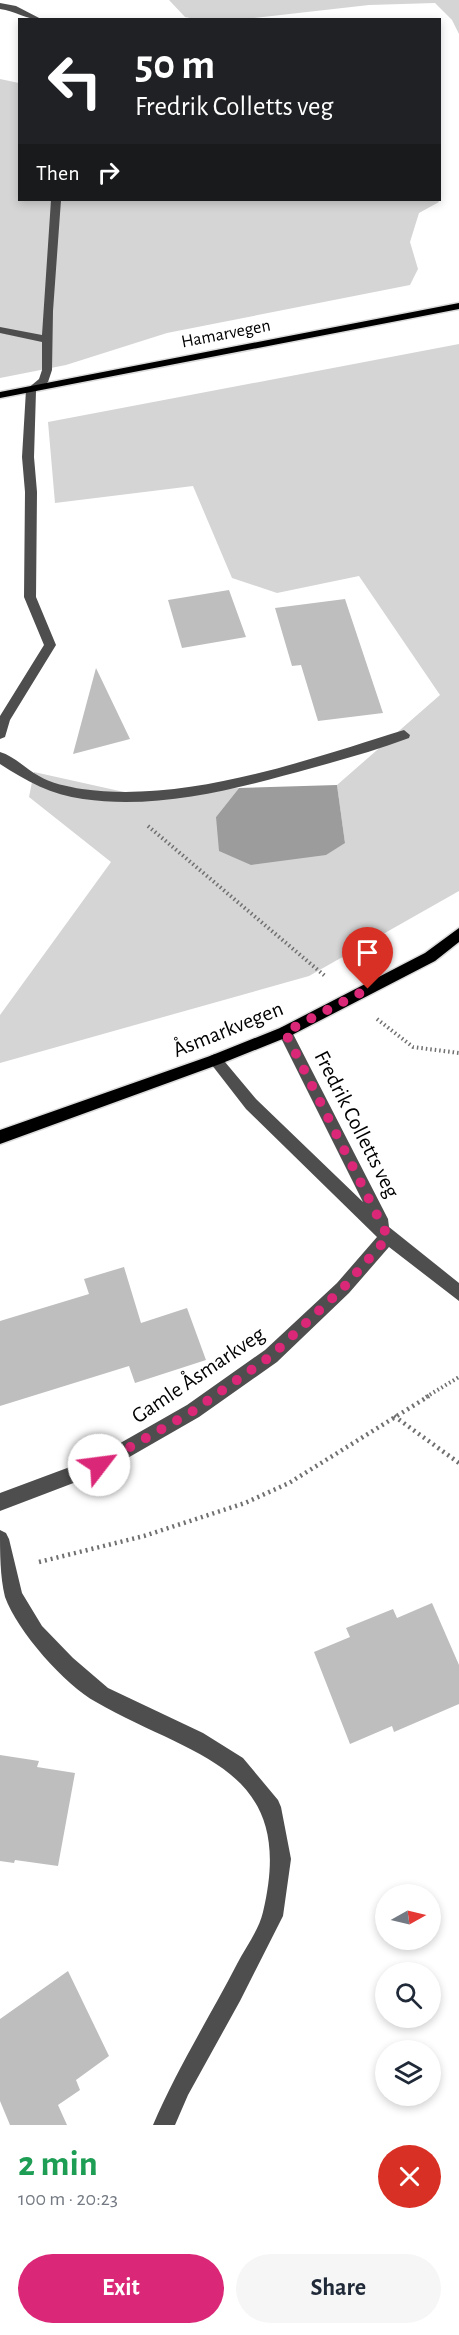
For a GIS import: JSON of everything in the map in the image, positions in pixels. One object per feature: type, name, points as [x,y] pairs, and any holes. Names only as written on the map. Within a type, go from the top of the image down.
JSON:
[{"type":"main road","name":"Hamarvegen","points":[[0,395],[459,306]]},
{"type":"main road","name":"Åsmarkvegen","points":[[0,1137],[215,1060],[285,1032],[430,957],[459,934]]},
{"type":"street","points":[[0,6],[13,8],[35,18]]},
{"type":"street","points":[[0,734],[4,720],[50,645],[30,597],[31,492],[28,458],[31,390],[44,380],[48,370],[56,201]]},
{"type":"street","points":[[0,330],[9,330],[48,340]]},
{"type":"street","points":[[0,757],[14,770],[47,787],[80,794],[113,797],[171,794],[220,786],[380,744],[404,735]]},
{"type":"street","name":"Fredrik Colletts veg","points":[[285,1032],[388,1237]]},
{"type":"street","name":"Fredrik Colletts veg","points":[[215,1060],[251,1104],[388,1237],[459,1293]]},
{"type":"street","name":"Gamle Åsmarkveg","points":[[0,1502],[99,1465],[193,1411],[271,1356],[343,1288],[388,1237]]},
{"type":"street","points":[[0,1539],[14,1596],[35,1634],[66,1665],[101,1695],[196,1740],[236,1765],[271,1807],[281,1859],[273,1916],[233,1994],[180,2087],[164,2125]]},
{"type":"path","points":[[113,797],[326,977]]},
{"type":"path","points":[[377,1019],[413,1047],[459,1053]]},
{"type":"path","points":[[6,1568],[59,1559],[144,1536],[245,1503],[289,1483],[459,1377]]},
{"type":"path","points":[[394,1416],[459,1463]]},
{"type":"shaded area","points":[[169,0],[459,0],[459,34],[452,20],[435,3],[369,5],[254,18],[185,17]]},
{"type":"shaded area","points":[[0,79],[18,83],[18,201],[439,202],[419,213],[410,242],[418,269],[410,285],[167,333],[66,365],[0,378]]},
{"type":"shaded area","points":[[459,344],[459,891],[309,976],[0,1063],[0,1015],[111,862],[29,797],[34,772],[124,792],[239,788],[216,817],[345,843],[337,785],[440,695],[359,576],[277,593],[232,578],[193,486],[55,503],[48,422]]},
{"type":"shaded area","points":[[337,785],[345,843],[326,855],[251,865],[219,851],[216,817],[239,788]]},
{"type":"building","points":[[229,590],[246,637],[182,648],[168,600]]},
{"type":"building","points":[[345,599],[383,713],[318,721],[301,665],[292,666],[275,608]]},
{"type":"building","points":[[96,668],[130,739],[73,754]]},
{"type":"building","points":[[124,1267],[141,1323],[187,1308],[206,1360],[135,1383],[129,1366],[0,1406],[0,1321],[89,1294],[84,1279]]},
{"type":"building","points":[[432,1603],[459,1665],[459,1704],[394,1732],[392,1726],[350,1744],[314,1652],[350,1637],[346,1628],[393,1609],[397,1618]]},
{"type":"building","points":[[0,1755],[39,1761],[37,1767],[75,1773],[58,1866],[15,1860],[14,1863],[0,1861]]},
{"type":"building","points":[[68,1971],[109,2056],[76,2080],[80,2090],[58,2105],[67,2125],[10,2125],[0,2101],[0,2019]]},
{"type":"route","points":[[99,1465],[193,1411],[271,1356],[343,1288],[388,1237],[285,1032],[368,989]]}]
